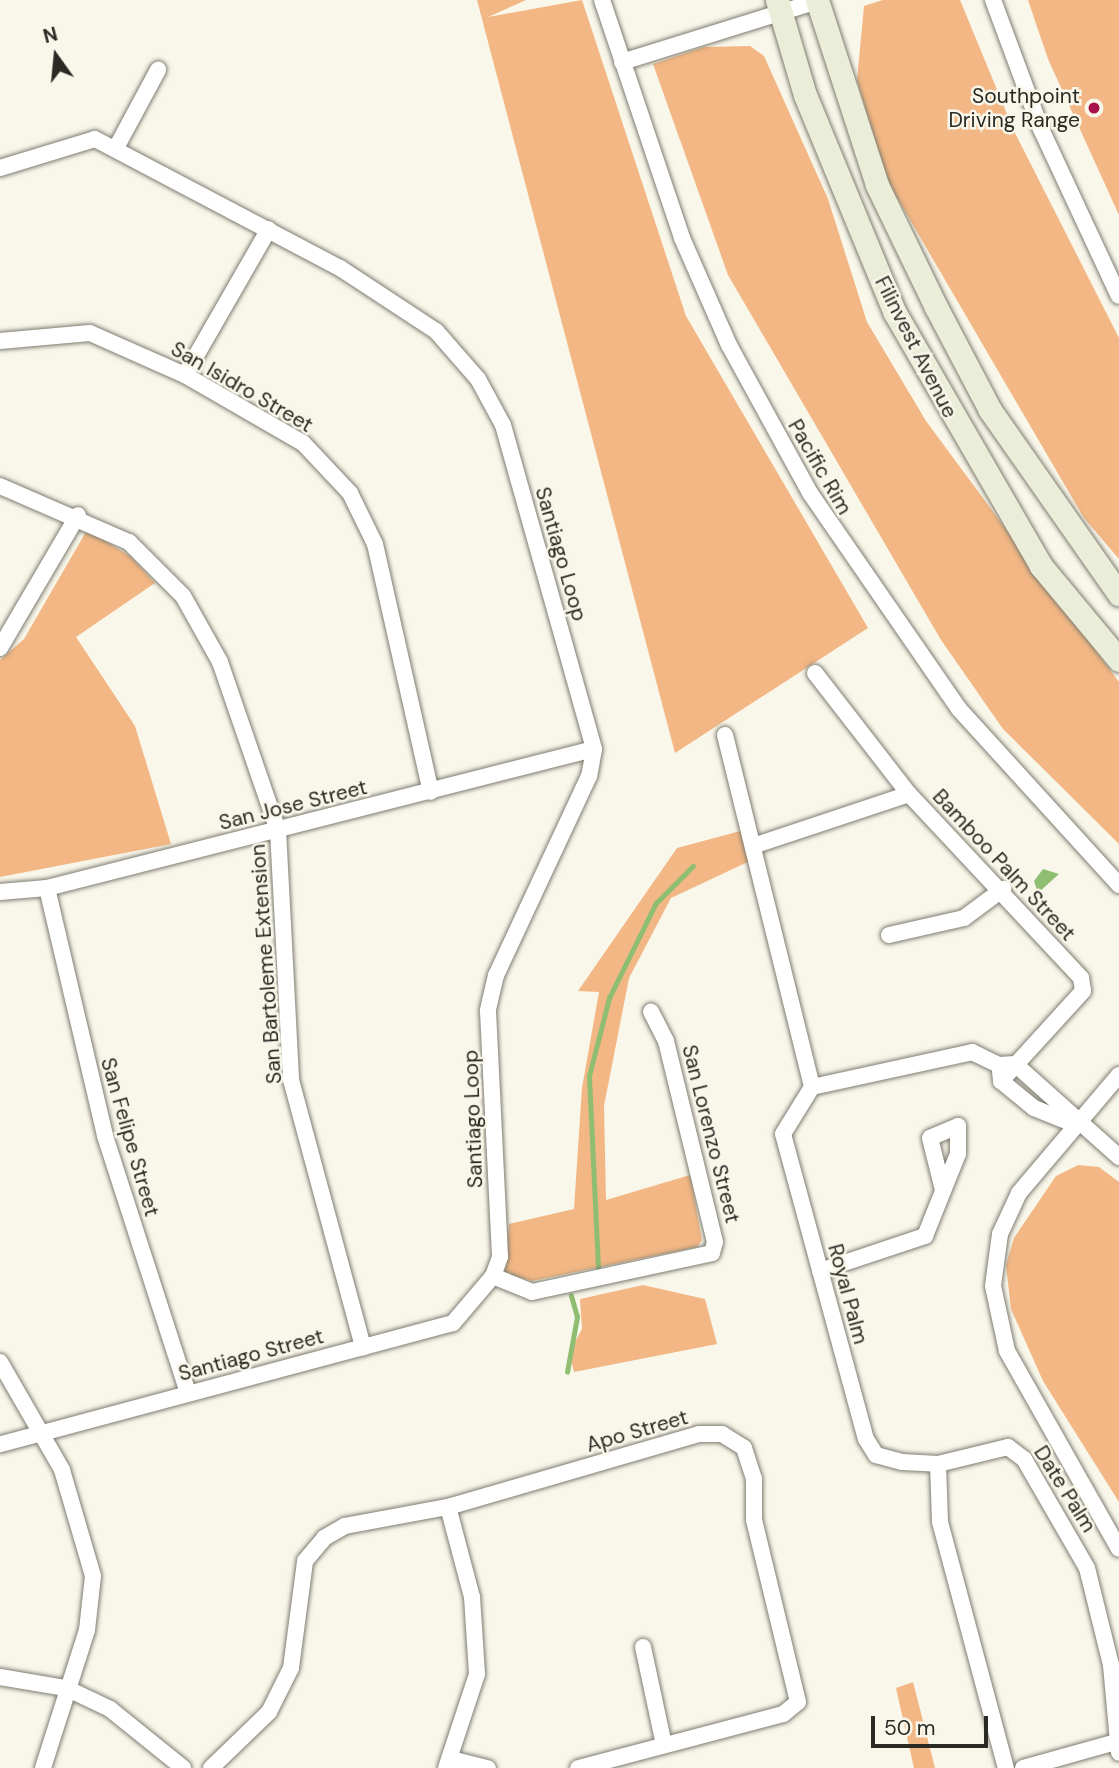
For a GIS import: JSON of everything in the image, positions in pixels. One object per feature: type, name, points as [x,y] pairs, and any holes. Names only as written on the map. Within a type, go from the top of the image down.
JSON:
[{"type":"main road","name":"Filinvest Avenue","points":[[818,0],[877,185],[936,307],[990,410],[1119,594]]},
{"type":"main road","name":"Filinvest Avenue","points":[[778,6],[805,95],[895,313],[1041,566],[1119,660]]},
{"type":"street","name":"Pacific Rim","points":[[602,0],[665,195],[729,345],[845,552],[959,709],[1119,885]]},
{"type":"street","points":[[622,62],[778,6],[818,0]]},
{"type":"street","points":[[993,0],[1041,129],[1119,296]]},
{"type":"street","points":[[116,148],[158,70]]},
{"type":"street","name":"Santiago Loop","points":[[0,168],[95,139],[116,148],[270,229],[436,331],[478,379],[503,425],[594,749],[589,776],[496,975],[488,1011],[500,1257],[493,1276]]},
{"type":"street","points":[[185,375],[270,229]]},
{"type":"street","name":"San Isidro Street","points":[[0,341],[90,333],[185,375],[303,443],[350,493],[375,544],[431,792]]},
{"type":"street","name":"San Bartoleme Extension","points":[[0,486],[78,515],[129,542],[184,596],[220,662],[278,830],[291,1080],[363,1347]]},
{"type":"street","points":[[0,648],[78,515]]},
{"type":"street","name":"Bamboo Palm Street","points":[[815,673],[909,794],[1003,889],[1084,985],[1005,1070]]},
{"type":"street","points":[[725,735],[756,845],[812,1087],[951,1052],[972,1052],[1005,1070],[1034,1108],[1076,1125],[1119,1157]]},
{"type":"street","name":"San Jose Street","points":[[0,892],[47,888],[594,749]]},
{"type":"street","points":[[756,845],[909,794]]},
{"type":"street","name":"San Felipe Street","points":[[47,888],[105,1136],[188,1393]]},
{"type":"street","points":[[889,935],[964,918],[1003,889]]},
{"type":"street","name":"San Lorenzo Street","points":[[493,1276],[532,1292],[712,1253],[715,1242],[666,1041],[651,1012]]},
{"type":"street","points":[[1119,1075],[1019,1193],[1000,1234],[993,1286],[1007,1351],[1119,1549]]},
{"type":"street","name":"Royal Palm","points":[[812,1087],[783,1134],[866,1439],[876,1455],[938,1464]]},
{"type":"street","points":[[820,1270],[919,1242],[943,1190]]},
{"type":"street","name":"Santiago Street","points":[[0,1444],[453,1323],[493,1276]]},
{"type":"street","points":[[0,1362],[44,1433],[62,1470],[93,1576],[87,1630],[66,1688],[43,1768]]},
{"type":"street","name":"Apo Street","points":[[211,1768],[269,1712],[291,1668],[305,1561],[324,1538],[345,1526],[448,1507],[699,1434],[722,1434],[744,1448],[754,1479],[754,1520],[798,1702],[783,1714],[578,1768]]},
{"type":"street","name":"Date Palm","points":[[938,1464],[1008,1447],[1031,1470],[1087,1569],[1111,1665],[1117,1748]]},
{"type":"street","points":[[938,1464],[940,1522],[1006,1768]]},
{"type":"street","points":[[448,1507],[472,1597],[477,1674],[449,1764],[488,1768]]},
{"type":"street","points":[[643,1647],[664,1745]]},
{"type":"street","points":[[0,1677],[66,1688],[110,1709],[183,1768]]},
{"type":"street","points":[[1023,1768],[1117,1748]]},
{"type":"shaded area","points":[[477,0],[526,0],[488,17],[582,0],[686,316],[868,628],[675,753]]},
{"type":"shaded area","points":[[883,0],[960,0],[1014,131],[1119,338],[1119,559],[1084,518],[885,177],[857,80],[864,6]]},
{"type":"shaded area","name":"Southpoint Driving Range","points":[[1028,0],[1119,0],[1119,215],[1048,59]]},
{"type":"shaded area","points":[[750,46],[764,56],[828,199],[867,322],[926,421],[1119,682],[1119,844],[1003,729],[941,640],[728,275],[653,64],[704,47]]},
{"type":"shaded area","points":[[87,530],[130,556],[155,583],[76,637],[135,726],[171,844],[0,877],[0,660],[24,639]]},
{"type":"shaded area","points":[[744,830],[752,860],[671,898],[629,978],[604,1106],[606,1200],[690,1175],[702,1240],[697,1247],[532,1281],[505,1273],[509,1224],[574,1209],[582,1088],[599,992],[578,991],[677,848]]},
{"type":"shaded area","points":[[1043,869],[1059,874],[1038,893],[1034,881]]},
{"type":"shaded area","points":[[1078,1165],[1099,1167],[1119,1182],[1119,1502],[1043,1381],[1011,1309],[1006,1265],[1014,1238],[1056,1176]]},
{"type":"shaded area","points":[[643,1285],[705,1299],[717,1344],[574,1372],[569,1353],[582,1329],[580,1299]]},
{"type":"shaded area","points":[[913,1682],[935,1768],[914,1768],[896,1688]]},
{"type":"waterway","points":[[598,1268],[589,1076],[609,998],[656,903],[693,866]]},
{"type":"waterway","points":[[567,1372],[577,1317],[571,1296]]},
{"type":"place","name":"Southpoint Driving Range","points":[[1094,108]]}]
